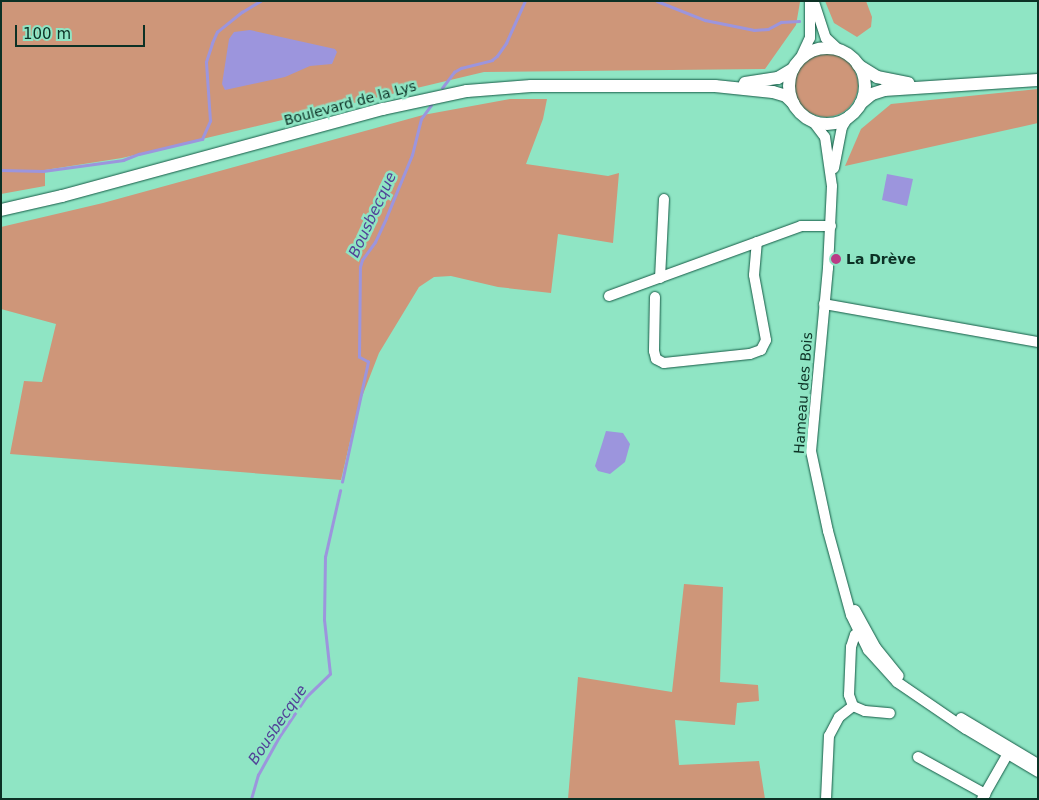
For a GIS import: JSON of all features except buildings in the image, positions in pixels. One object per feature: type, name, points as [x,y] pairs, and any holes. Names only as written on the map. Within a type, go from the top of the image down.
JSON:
[{"type":"main road","points":[[951,85],[883,79],[868,73],[848,54],[839,50],[821,48],[808,53],[796,64],[789,86],[793,103],[801,113],[812,120],[833,123],[849,116],[867,97],[880,91],[1038,80]]},
{"type":"main road","name":"Boulevard de la Lys","points":[[715,86],[771,80],[784,76],[796,64]]},
{"type":"main road","points":[[858,65],[864,82],[864,92],[859,105]]},
{"type":"main road","name":"Boulevard de la Lys","points":[[1,210],[62,196],[436,97],[520,86],[715,86],[773,92],[786,96],[793,103]]},
{"type":"street","points":[[796,64],[810,38],[810,1]]},
{"type":"street","points":[[814,1],[826,38],[839,50]]},
{"type":"street","name":"Hameau des Bois","points":[[849,116],[840,135],[832,186],[831,226],[811,451],[828,531],[847,598],[862,631],[915,694],[1009,751],[1038,772]]},
{"type":"street","name":"Hameau des Bois","points":[[812,120],[825,137],[832,186]]},
{"type":"street","points":[[660,278],[664,199]]},
{"type":"street","points":[[610,296],[800,226],[831,226]]},
{"type":"street","points":[[655,297],[654,351],[656,359],[664,363],[750,354],[762,350],[766,340],[754,275],[757,242]]},
{"type":"street","points":[[824,304],[1038,342]]},
{"type":"street","points":[[862,631],[854,638],[852,647],[849,695],[853,706],[865,712],[890,713]]},
{"type":"street","points":[[826,799],[829,736],[839,717],[853,706]]},
{"type":"street","points":[[918,757],[983,796],[1009,751]]},
{"type":"street","name":"Hameau des Bois","points":[[1009,751],[1038,764]]},
{"type":"shaded area","points":[[1,1],[800,2],[796,25],[765,69],[484,72],[122,158],[45,170],[45,186],[1,194]]},
{"type":"shaded area","points":[[825,1],[866,1],[872,17],[871,27],[857,37],[834,23]]},
{"type":"shaded area","points":[[250,30],[335,49],[337,52],[332,64],[310,66],[285,77],[225,90],[222,84],[229,39],[234,32]]},
{"type":"shaded area","points":[[826,53],[838,55],[849,62],[856,73],[858,85],[856,97],[849,108],[838,115],[826,117],[814,115],[803,108],[796,97],[794,85],[796,73],[803,62],[814,55]]},
{"type":"shaded area","points":[[1038,89],[1038,123],[845,166],[861,129],[891,104]]},
{"type":"shaded area","points":[[510,99],[547,99],[543,119],[526,164],[608,176],[619,173],[613,243],[558,234],[551,293],[498,287],[451,276],[434,277],[419,287],[379,353],[358,407],[341,480],[10,454],[24,381],[42,382],[56,324],[1,309],[1,227],[103,203],[423,115]]},
{"type":"shaded area","points":[[887,174],[913,179],[907,206],[882,200]]},
{"type":"shaded area","points":[[606,431],[623,433],[630,444],[625,462],[610,474],[598,471],[595,466]]},
{"type":"shaded area","points":[[684,584],[723,587],[720,682],[758,685],[759,701],[737,703],[735,725],[675,720],[679,765],[759,761],[765,799],[568,799],[578,677],[672,692]]},
{"type":"waterway","points":[[1,170],[43,171],[123,160],[139,154],[202,139],[210,121],[206,62],[212,43],[217,32],[242,12],[260,1]]},
{"type":"waterway","name":"Bousbecque","points":[[442,88],[454,72],[461,68],[492,60],[497,56],[506,43],[525,1]]},
{"type":"waterway","points":[[657,1],[705,20],[754,30],[768,29],[781,22],[799,21]]},
{"type":"waterway","name":"Bousbecque","points":[[342,482],[368,362],[359,357],[360,267],[362,260],[375,242],[386,218],[412,155],[421,119],[431,105]]},
{"type":"waterway","name":"Bousbecque","points":[[251,799],[258,775],[279,737],[306,697],[330,674],[324,620],[325,557],[340,491]]},
{"type":"place","name":"La Drève","points":[[836,259]]}]
